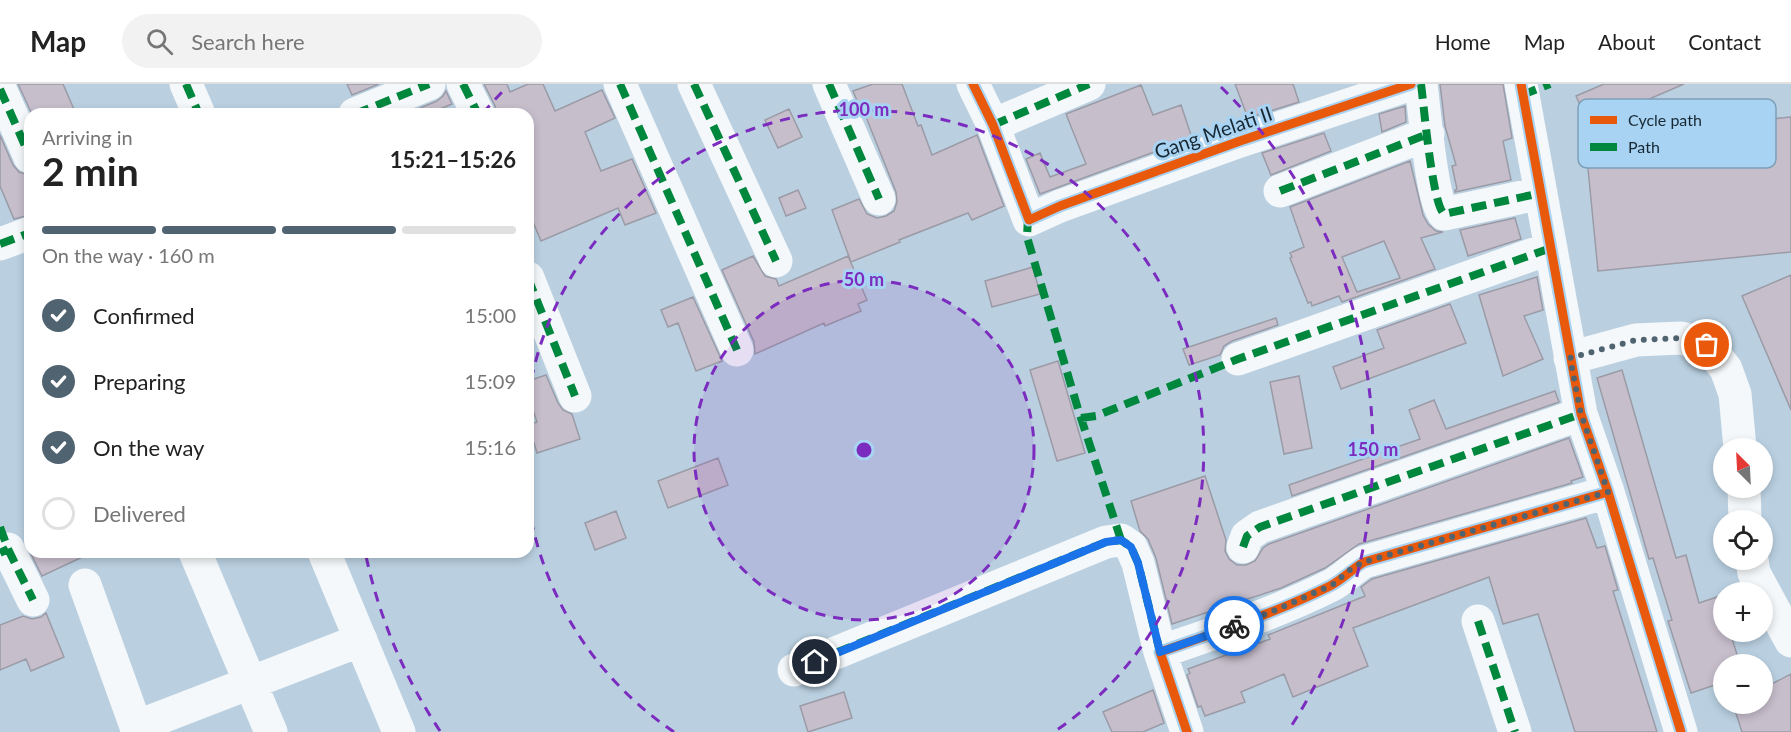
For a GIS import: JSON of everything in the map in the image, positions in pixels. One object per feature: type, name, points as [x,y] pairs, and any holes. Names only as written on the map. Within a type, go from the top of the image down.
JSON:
[{"type":"street","points":[[186,84],[196,108]]},
{"type":"street","points":[[370,108],[429,84]]},
{"type":"street","points":[[463,84],[474,108]]},
{"type":"street","points":[[620,84],[737,350]]},
{"type":"street","points":[[694,84],[776,261]]},
{"type":"street","points":[[829,84],[879,199]]},
{"type":"street","points":[[973,84],[993,125],[1089,84]]},
{"type":"street","name":"Gang Melati II","points":[[993,125],[1029,220],[1060,206],[1240,141],[1411,84]]},
{"type":"street","points":[[1421,84],[1429,157],[1438,203],[1444,214],[1541,193]]},
{"type":"street","points":[[1531,88],[1541,193],[1581,414],[1608,492],[1681,732]]},
{"type":"street","points":[[0,89],[24,143]]},
{"type":"street","points":[[1280,190],[1428,134]]},
{"type":"street","points":[[0,244],[24,235]]},
{"type":"street","points":[[1238,360],[1551,248]]},
{"type":"street","points":[[534,293],[575,396]]},
{"type":"street","points":[[1570,358],[1636,340],[1681,338],[1707,345],[1726,369],[1736,394],[1739,438]]},
{"type":"street","points":[[1243,547],[1247,536],[1260,527],[1581,414]]},
{"type":"street","points":[[1160,652],[1276,610],[1332,585],[1352,568],[1364,562],[1608,492]]},
{"type":"street","points":[[794,670],[1106,542],[1121,540],[1131,547],[1138,563],[1160,652],[1187,732]]},
{"type":"street","points":[[3,543],[33,600]]},
{"type":"street","points":[[198,558],[271,732]]},
{"type":"street","points":[[327,558],[399,732]]},
{"type":"street","points":[[1754,570],[1791,641]]},
{"type":"street","points":[[85,585],[137,729],[361,640]]},
{"type":"street","points":[[1478,621],[1515,732]]},
{"type":"building","points":[[18,84],[63,84],[73,108],[29,108]]},
{"type":"building","points":[[347,84],[379,84],[352,95]]},
{"type":"building","points":[[484,84],[507,84],[510,92],[528,84],[543,84],[555,111],[602,90],[615,118],[585,132],[601,171],[632,159],[656,213],[625,225],[618,208],[541,241],[534,224],[534,108],[496,108]]},
{"type":"building","points":[[873,84],[902,84],[932,155],[977,135],[1004,206],[972,220],[968,213],[851,262],[832,210],[859,199],[867,214],[877,218],[894,211],[897,202],[896,192],[853,91]]},
{"type":"building","points":[[1235,84],[1293,84],[1299,102],[1248,118]]},
{"type":"building","points":[[1440,84],[1503,84],[1512,138],[1503,141],[1511,180],[1455,192],[1457,189],[1452,166],[1456,165],[1445,126]]},
{"type":"building","points":[[1604,84],[1684,84],[1649,99],[1578,100],[1576,96]]},
{"type":"building","points":[[1141,85],[1153,115],[1181,105],[1192,138],[1040,194],[1026,159],[1040,153],[1050,177],[1086,164],[1066,114]]},
{"type":"building","points":[[446,91],[452,104],[442,108],[420,108],[437,101]]},
{"type":"building","points":[[1405,106],[1406,122],[1382,132],[1379,114]]},
{"type":"building","points":[[789,109],[802,137],[778,148],[765,120]]},
{"type":"building","points":[[1791,117],[1791,252],[1598,271],[1588,168],[1776,168],[1776,119]]},
{"type":"building","points":[[1324,133],[1331,151],[1271,175],[1262,153]]},
{"type":"building","points":[[0,135],[13,165],[19,172],[24,173],[24,216],[14,219],[0,186]]},
{"type":"building","points":[[1410,161],[1423,215],[1436,231],[1443,232],[1421,238],[1435,269],[1342,302],[1339,296],[1312,306],[1311,302],[1308,303],[1290,258],[1292,257],[1290,253],[1304,247],[1290,207]],"holes":[[[1384,241],[1400,278],[1357,292],[1342,257]]]},
{"type":"building","points":[[798,190],[806,208],[786,216],[779,198]]},
{"type":"building","points":[[1515,218],[1521,239],[1468,256],[1460,230]]},
{"type":"building","points":[[753,256],[765,276],[776,279],[779,286],[848,256],[867,300],[858,304],[861,311],[825,326],[824,323],[755,354],[754,342],[722,270]]},
{"type":"building","points":[[1033,267],[1040,294],[992,307],[985,281]]},
{"type":"building","points":[[1791,275],[1791,410],[1742,296]]},
{"type":"building","points":[[1537,277],[1543,310],[1524,316],[1543,359],[1503,376],[1479,295]]},
{"type":"building","points":[[693,297],[722,361],[696,371],[678,323],[668,327],[661,310]]},
{"type":"building","points":[[1450,304],[1466,343],[1341,389],[1333,367],[1384,348],[1377,330]]},
{"type":"building","points":[[1276,318],[1278,325],[1232,341],[1224,346],[1220,355],[1189,365],[1183,349]]},
{"type":"building","points":[[1058,361],[1085,453],[1057,461],[1030,370]]},
{"type":"building","points":[[1622,370],[1676,558],[1686,555],[1699,603],[1713,598],[1713,642],[1733,642],[1737,654],[1713,654],[1713,686],[1691,693],[1668,621],[1672,620],[1653,558],[1649,559],[1597,378]]},
{"type":"building","points":[[546,375],[558,403],[563,410],[572,414],[580,439],[537,453],[534,443],[534,423],[537,422],[534,413],[534,379]]},
{"type":"building","points":[[1299,376],[1312,448],[1284,454],[1270,382]]},
{"type":"building","points":[[1555,391],[1559,402],[1292,496],[1289,485],[1420,439],[1409,410],[1434,400],[1446,429]]},
{"type":"building","points":[[1569,438],[1583,477],[1571,481],[1572,483],[1359,544],[1325,568],[1281,588],[1172,624],[1156,558],[1148,539],[1140,531],[1131,501],[1205,476],[1226,540],[1225,551],[1229,559],[1237,565],[1246,565],[1255,561],[1263,548],[1269,544]]},
{"type":"building","points":[[718,458],[728,485],[668,508],[658,481]]},
{"type":"building","points":[[616,511],[626,538],[595,550],[585,523]]},
{"type":"building","points":[[1586,518],[1597,548],[1605,546],[1618,590],[1613,591],[1657,732],[1575,732],[1538,614],[1503,624],[1489,577],[1353,628],[1368,666],[1293,697],[1284,674],[1241,692],[1245,702],[1205,716],[1201,706],[1198,707],[1187,675],[1190,673],[1188,669],[1270,639],[1268,635],[1365,596],[1361,587],[1372,579]]},
{"type":"building","points":[[33,558],[80,558],[42,576]]},
{"type":"building","points":[[46,613],[64,657],[31,671],[26,659],[0,670],[0,625],[23,616],[32,619]]},
{"type":"building","points":[[1791,674],[1791,732],[1742,732],[1736,714],[1773,714],[1773,683]]},
{"type":"building","points":[[1153,690],[1164,723],[1143,732],[1112,732],[1103,712]]},
{"type":"building","points":[[844,692],[852,718],[808,732],[800,706]]},
{"type":"marked path","points":[[186,84],[196,108]]},
{"type":"marked path","points":[[370,108],[429,84]]},
{"type":"marked path","points":[[463,84],[475,108]]},
{"type":"marked path","points":[[620,84],[737,350]]},
{"type":"marked path","points":[[694,84],[776,261]]},
{"type":"marked path","points":[[829,84],[879,199]]},
{"type":"marked path","points":[[993,125],[1089,84]]},
{"type":"marked path","points":[[1421,84],[1432,174],[1444,214],[1541,193]]},
{"type":"marked path","points":[[1522,95],[1550,84]]},
{"type":"marked path","points":[[0,89],[24,143]]},
{"type":"marked path","points":[[1280,191],[1428,134]]},
{"type":"marked path","points":[[1028,217],[1027,237],[1078,409],[1121,540]]},
{"type":"marked path","points":[[0,244],[24,235]]},
{"type":"marked path","points":[[1081,418],[1096,416],[1238,359],[1551,248]]},
{"type":"marked path","points":[[534,293],[575,396]]},
{"type":"marked path","points":[[1243,547],[1247,536],[1260,527],[1581,414]]},
{"type":"marked path","points":[[0,527],[8,549],[0,553]]},
{"type":"marked path","points":[[794,670],[1106,542],[1121,540],[1131,547],[1138,563],[1160,652]]},
{"type":"marked path","points":[[8,549],[33,600]]},
{"type":"marked path","points":[[1478,621],[1515,732]]},
{"type":"cycle path","points":[[973,84],[993,125],[1029,220],[1060,206],[1240,141],[1411,84]]},
{"type":"cycle path","points":[[1521,84],[1581,414],[1608,492],[1681,732]]},
{"type":"cycle path","points":[[1187,732],[1160,652],[1246,622],[1310,596],[1334,584],[1364,562],[1608,492]]},
{"type":"way so far","points":[[1234,626],[1332,585],[1352,568],[1364,562],[1608,492],[1581,414],[1570,358],[1636,340],[1681,338],[1707,345]]},
{"type":"route","points":[[815,662],[1106,542],[1121,540],[1131,547],[1138,563],[1160,652],[1234,626]]}]
